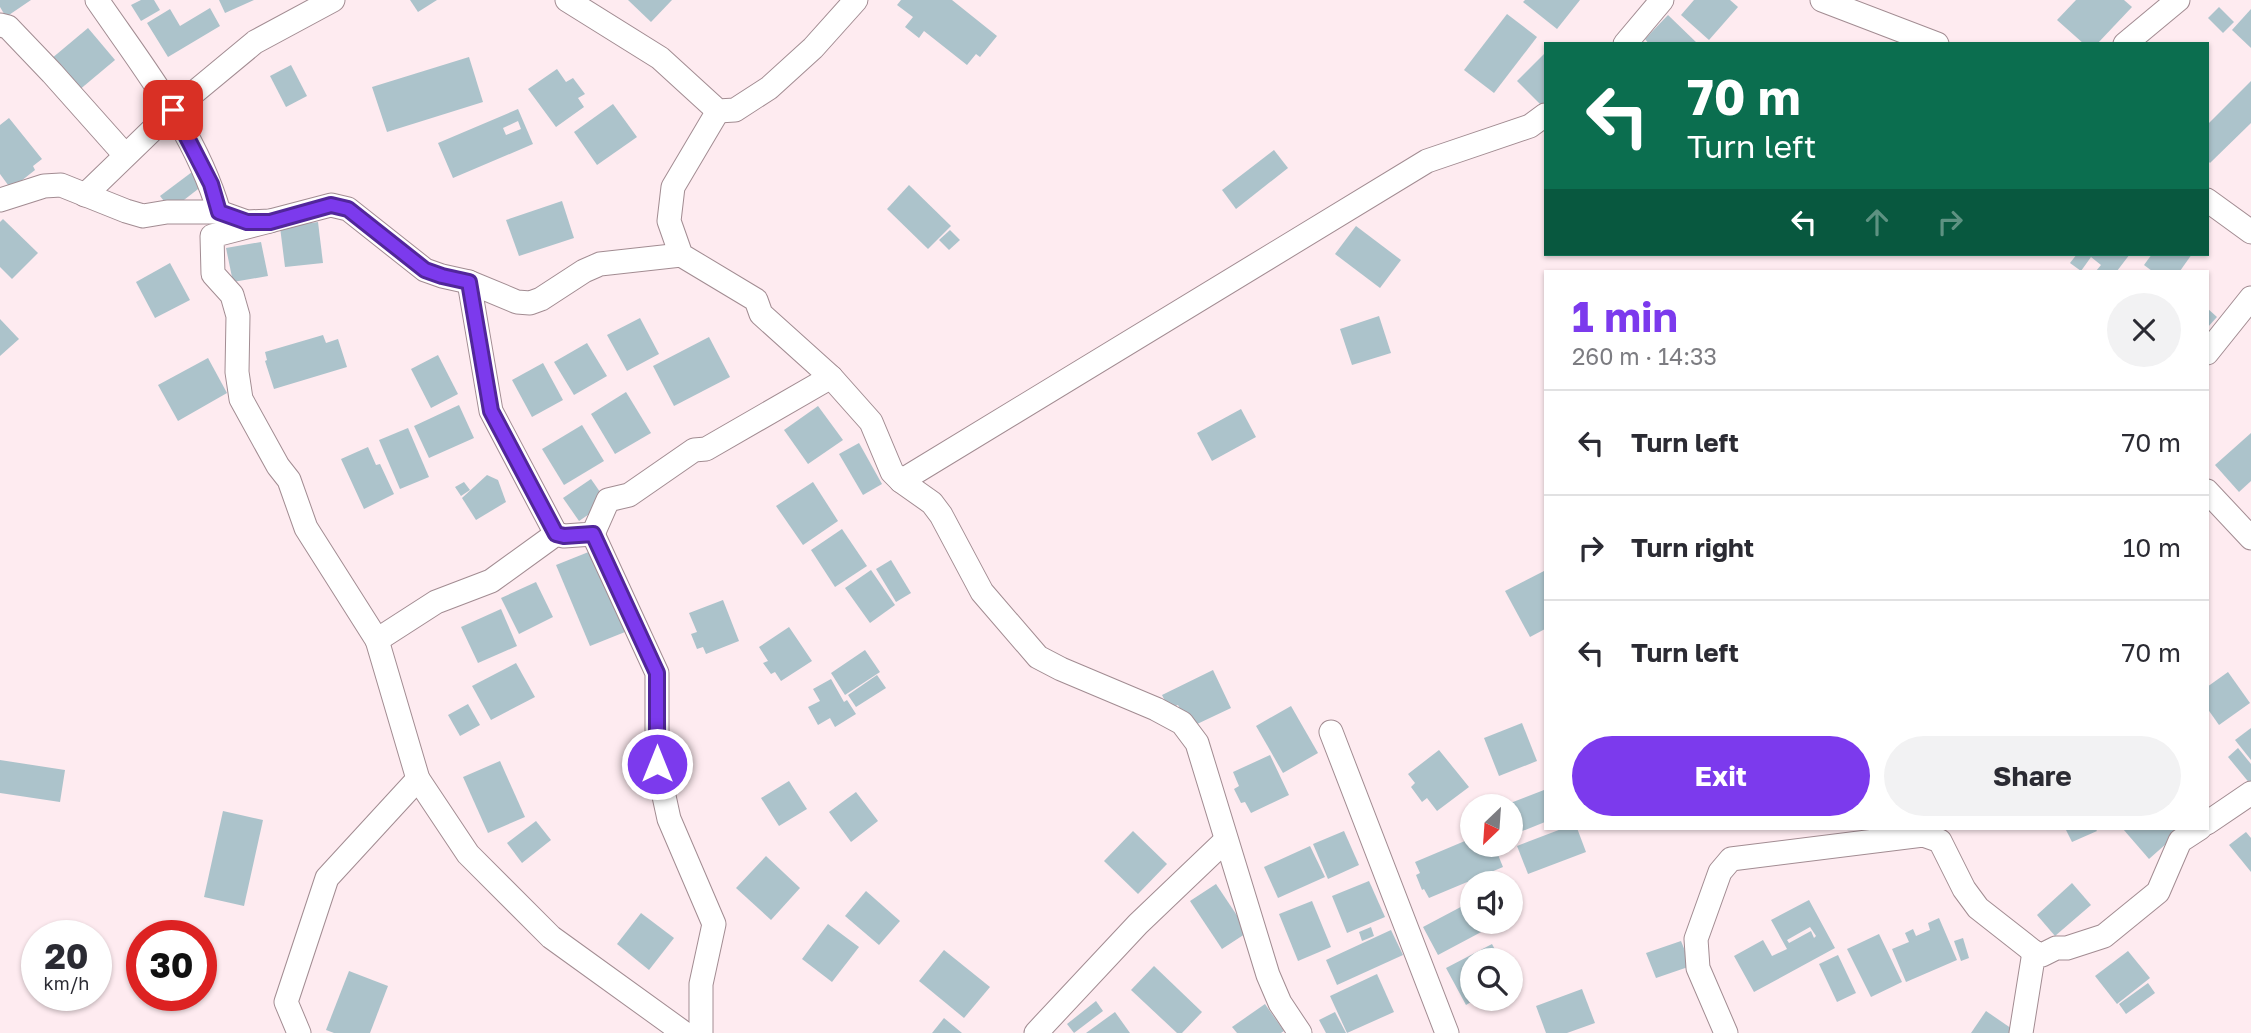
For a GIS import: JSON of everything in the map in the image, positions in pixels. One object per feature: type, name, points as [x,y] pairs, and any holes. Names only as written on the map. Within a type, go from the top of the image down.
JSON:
[{"type":"street","points":[[97,0],[173,110],[211,184],[219,212]]},
{"type":"street","points":[[85,195],[173,110],[255,42],[333,0]]},
{"type":"street","points":[[567,0],[660,58],[718,111],[735,110],[769,88],[813,48],[856,0]]},
{"type":"street","points":[[1627,42],[1662,0]]},
{"type":"street","points":[[1822,0],[1932,42]]},
{"type":"street","points":[[2127,42],[2178,0]]},
{"type":"street","points":[[0,25],[8,27],[125,155]]},
{"type":"street","points":[[681,255],[669,221],[673,187],[718,111]]},
{"type":"street","points":[[901,481],[1427,161],[1530,126],[1544,116]]},
{"type":"street","points":[[0,200],[44,186],[61,185],[143,216],[167,212],[219,212],[247,222],[270,222]]},
{"type":"street","points":[[2209,201],[2251,232]]},
{"type":"street","points":[[684,1033],[551,937],[468,854],[418,779],[377,640],[306,528],[289,480],[278,466],[242,399],[237,372],[238,316],[232,295],[213,274],[212,236],[331,205],[348,209],[425,270],[469,282],[517,302],[530,303],[541,299],[584,271],[600,264],[681,255],[756,300],[761,314],[831,377],[871,422],[892,472],[932,503],[982,592],[1038,657],[1182,723],[1197,743],[1268,975],[1280,1003],[1300,1033]]},
{"type":"street","points":[[469,282],[491,411],[556,534],[593,534]]},
{"type":"street","points":[[2209,350],[2251,298]]},
{"type":"street","points":[[701,1033],[701,984],[714,923],[668,819],[657,764],[657,673],[593,534],[608,500],[629,495],[694,450],[706,449],[831,377]]},
{"type":"street","points":[[2209,493],[2251,538]]},
{"type":"street","points":[[377,640],[436,602],[491,581],[556,534]]},
{"type":"street","points":[[1331,732],[1447,1033]]},
{"type":"street","points":[[299,1033],[286,1002],[327,878],[418,779]]},
{"type":"street","points":[[2209,822],[2251,793]]},
{"type":"street","points":[[1726,1033],[1698,968],[1696,939],[1720,872],[1731,859],[1923,835],[1940,841],[1978,908],[2034,952],[2042,955],[2056,948],[2067,948],[2104,936],[2158,892],[2180,842],[2197,830]]},
{"type":"street","points":[[1036,1033],[1138,924],[1226,840]]},
{"type":"street","points":[[2021,1033],[2034,952]]},
{"type":"building","points":[[0,0],[31,0],[6,17],[0,7]]},
{"type":"building","points":[[141,0],[154,0],[160,10],[141,21],[131,5]]},
{"type":"building","points":[[219,0],[254,0],[225,13]]},
{"type":"building","points":[[410,0],[437,0],[418,12]]},
{"type":"building","points":[[628,0],[672,0],[651,22]]},
{"type":"building","points":[[901,0],[952,0],[997,36],[980,57],[976,54],[967,65],[924,31],[919,38],[905,27],[913,17],[897,5]]},
{"type":"building","points":[[1580,0],[1557,29],[1523,2]]},
{"type":"building","points":[[1694,0],[1730,0],[1738,7],[1709,40],[1681,15]]},
{"type":"building","points":[[2076,0],[2124,0],[2132,7],[2099,42],[2082,42],[2057,20]]},
{"type":"building","points":[[2219,7],[2234,22],[2223,33],[2208,18]]},
{"type":"building","points":[[210,8],[220,26],[168,57],[147,23],[170,9],[180,26]]},
{"type":"building","points":[[2251,9],[2251,48],[2232,30]]},
{"type":"building","points":[[1507,14],[1537,37],[1494,93],[1464,70]]},
{"type":"building","points":[[1668,15],[1696,42],[1647,42],[1645,39]]},
{"type":"building","points":[[88,28],[115,60],[78,91],[51,59]]},
{"type":"building","points":[[1544,54],[1543,107],[1517,81]]},
{"type":"building","points":[[469,57],[483,102],[387,132],[372,87]]},
{"type":"building","points":[[291,65],[307,96],[286,107],[270,76]]},
{"type":"building","points":[[557,69],[566,82],[573,78],[585,94],[578,98],[584,107],[556,127],[528,89]]},
{"type":"building","points":[[2251,81],[2251,123],[2210,163],[2209,123]]},
{"type":"building","points":[[613,104],[637,137],[597,165],[574,132]]},
{"type":"building","points":[[518,109],[533,144],[453,178],[438,143]],"holes":[[[518,121],[521,129],[506,135],[503,128]]]},
{"type":"building","points":[[9,118],[42,159],[33,166],[35,170],[11,189],[0,174],[0,125]]},
{"type":"building","points":[[1274,150],[1288,168],[1236,209],[1222,190]]},
{"type":"building","points":[[192,172],[202,186],[171,210],[160,196]]},
{"type":"building","points":[[909,185],[951,226],[928,249],[887,209]]},
{"type":"building","points":[[562,201],[574,238],[519,256],[506,220]]},
{"type":"building","points":[[3,219],[38,253],[12,279],[0,267],[0,222]]},
{"type":"building","points":[[318,222],[323,263],[285,267],[280,227]]},
{"type":"building","points":[[1356,226],[1401,260],[1380,288],[1335,254]]},
{"type":"building","points":[[950,230],[960,240],[949,250],[939,240]]},
{"type":"building","points":[[261,242],[268,276],[233,282],[226,248]]},
{"type":"building","points":[[2075,256],[2128,256],[2118,270],[2097,270],[2101,265],[2091,257],[2082,270],[2070,263]]},
{"type":"building","points":[[2151,256],[2191,256],[2181,270],[2151,270],[2144,265]]},
{"type":"building","points":[[170,263],[190,300],[155,318],[136,282]]},
{"type":"building","points":[[2209,310],[2217,317],[2209,326]]},
{"type":"building","points":[[1379,316],[1391,353],[1352,365],[1340,329]]},
{"type":"building","points":[[640,318],[659,354],[627,371],[607,335]]},
{"type":"building","points":[[0,319],[19,339],[0,356]]},
{"type":"building","points":[[323,335],[326,343],[338,339],[347,367],[274,389],[265,361],[265,352]]},
{"type":"building","points":[[709,337],[730,377],[674,406],[653,366]]},
{"type":"building","points":[[587,343],[607,376],[574,395],[554,362]]},
{"type":"building","points":[[438,355],[458,394],[431,408],[411,369]]},
{"type":"building","points":[[208,358],[227,393],[178,421],[158,385]]},
{"type":"building","points":[[543,363],[563,400],[532,417],[512,380]]},
{"type":"building","points":[[626,392],[651,433],[615,454],[591,414]]},
{"type":"building","points":[[459,405],[474,438],[429,458],[414,426]]},
{"type":"building","points":[[818,406],[843,440],[808,464],[784,430]]},
{"type":"building","points":[[1241,409],[1256,437],[1212,461],[1197,433]]},
{"type":"building","points":[[582,425],[604,461],[564,485],[542,449]]},
{"type":"building","points":[[408,428],[429,477],[400,489],[379,440]]},
{"type":"building","points":[[2251,433],[2251,481],[2239,492],[2215,465]]},
{"type":"building","points":[[859,443],[882,484],[863,495],[839,454]]},
{"type":"building","points":[[368,447],[376,465],[380,464],[394,494],[364,509],[341,459]]},
{"type":"building","points":[[487,475],[498,480],[506,502],[476,520],[462,498]]},
{"type":"building","points":[[591,479],[607,502],[579,521],[563,498]]},
{"type":"building","points":[[464,482],[470,490],[461,496],[455,487]]},
{"type":"building","points":[[813,482],[838,521],[803,545],[776,506]]},
{"type":"building","points":[[842,529],[867,566],[835,587],[811,550]]},
{"type":"building","points":[[591,551],[625,632],[590,646],[556,565]]},
{"type":"building","points":[[891,560],[911,593],[896,602],[876,569]]},
{"type":"building","points":[[871,570],[895,605],[870,623],[845,588]]},
{"type":"building","points":[[1544,571],[1544,630],[1530,637],[1505,591]]},
{"type":"building","points":[[536,582],[553,617],[519,634],[501,598]]},
{"type":"building","points":[[723,600],[739,641],[706,654],[703,647],[697,649],[691,634],[697,632],[689,613]]},
{"type":"building","points":[[501,609],[517,646],[478,663],[461,627]]},
{"type":"building","points":[[789,627],[812,661],[781,681],[775,672],[771,674],[763,663],[768,661],[759,647]]},
{"type":"building","points":[[865,650],[880,672],[845,695],[831,673]]},
{"type":"building","points":[[516,663],[535,697],[491,720],[472,686]]},
{"type":"building","points":[[1213,670],[1231,708],[1195,725],[1185,720],[1178,705],[1169,709],[1162,695]]},
{"type":"building","points":[[2228,672],[2250,703],[2219,725],[2209,711],[2209,686]]},
{"type":"building","points":[[877,675],[886,688],[856,707],[848,695]]},
{"type":"building","points":[[831,679],[844,702],[847,700],[856,714],[835,727],[830,718],[818,725],[808,707],[820,701],[813,689]]},
{"type":"building","points":[[468,704],[480,725],[460,736],[448,715]]},
{"type":"building","points":[[1291,706],[1318,753],[1283,773],[1256,726]]},
{"type":"building","points":[[1522,723],[1537,761],[1499,776],[1484,738]]},
{"type":"building","points":[[2251,728],[2251,760],[2235,740]]},
{"type":"building","points":[[2238,748],[2251,764],[2251,785],[2228,757]]},
{"type":"building","points":[[1439,750],[1469,787],[1437,811],[1427,798],[1422,802],[1411,787],[1415,783],[1408,774]]},
{"type":"building","points":[[1270,755],[1289,795],[1251,813],[1245,802],[1241,803],[1234,789],[1239,786],[1233,772]]},
{"type":"building","points":[[0,760],[65,770],[60,802],[0,793]]},
{"type":"building","points":[[500,761],[525,817],[488,833],[463,777]]},
{"type":"building","points":[[789,781],[807,809],[779,826],[761,798]]},
{"type":"building","points":[[1544,790],[1544,822],[1523,831],[1523,798]]},
{"type":"building","points":[[856,792],[878,821],[851,842],[829,812]]},
{"type":"building","points":[[223,811],[263,820],[244,906],[204,897]]},
{"type":"building","points":[[536,821],[551,840],[522,863],[507,843]]},
{"type":"building","points":[[1559,830],[1578,830],[1586,852],[1528,874],[1522,858],[1523,844]]},
{"type":"building","points":[[2066,830],[2097,831],[2072,842]]},
{"type":"building","points":[[2124,830],[2182,830],[2149,859]]},
{"type":"building","points":[[1133,831],[1167,864],[1138,894],[1104,861]]},
{"type":"building","points":[[1344,831],[1359,865],[1328,879],[1313,844]]},
{"type":"building","points":[[2246,832],[2251,838],[2251,872],[2229,845]]},
{"type":"building","points":[[1460,843],[1460,858],[1499,858],[1503,867],[1493,871],[1460,871],[1460,885],[1429,898],[1424,889],[1422,890],[1416,875],[1420,873],[1415,862]]},
{"type":"building","points":[[1310,846],[1325,877],[1278,898],[1264,867]]},
{"type":"building","points":[[766,856],[800,888],[771,920],[736,888]]},
{"type":"building","points":[[1369,881],[1385,917],[1347,933],[1332,896]]},
{"type":"building","points":[[2072,883],[2091,905],[2055,936],[2037,915]]},
{"type":"building","points":[[1216,884],[1248,932],[1222,949],[1190,901]]},
{"type":"building","points":[[866,891],[900,921],[879,945],[845,916]]},
{"type":"building","points":[[1809,900],[1835,948],[1754,992],[1734,956],[1763,940],[1772,956],[1787,949],[1771,920]],"holes":[[[1810,927],[1816,936],[1814,938],[1811,931],[1789,943],[1787,940]]]},
{"type":"building","points":[[1312,901],[1331,947],[1298,961],[1279,914]]},
{"type":"building","points":[[1460,907],[1460,934],[1477,934],[1438,955],[1423,927]]},
{"type":"building","points":[[641,913],[674,938],[649,970],[617,944]]},
{"type":"building","points":[[1939,918],[1957,960],[1906,982],[1892,949],[1909,942],[1905,933],[1913,929],[1916,936],[1930,930],[1928,923]]},
{"type":"building","points":[[828,924],[859,947],[832,982],[802,959]]},
{"type":"building","points":[[1371,927],[1374,936],[1362,941],[1359,932]]},
{"type":"building","points":[[1391,930],[1403,955],[1337,985],[1326,960]]},
{"type":"building","points":[[1879,934],[1902,982],[1871,997],[1847,949]]},
{"type":"building","points":[[1963,938],[1969,958],[1961,961],[1954,941]]},
{"type":"building","points":[[1681,941],[1691,966],[1656,978],[1646,953]]},
{"type":"building","points":[[944,950],[990,987],[964,1018],[919,981]]},
{"type":"building","points":[[2128,951],[2150,978],[2117,1004],[2095,976]]},
{"type":"building","points":[[1838,955],[1856,993],[1837,1002],[1819,964]]},
{"type":"building","points":[[1460,961],[1460,994],[1446,968]]},
{"type":"building","points":[[1154,966],[1202,1012],[1182,1033],[1177,1033],[1131,990]]},
{"type":"building","points":[[349,971],[388,986],[370,1033],[334,1033],[326,1030]]},
{"type":"building","points":[[1377,974],[1394,1012],[1347,1033],[1330,996]]},
{"type":"building","points":[[2148,983],[2155,993],[2126,1014],[2119,1004]]},
{"type":"building","points":[[1582,989],[1595,1023],[1567,1033],[1546,1033],[1536,1006]]},
{"type":"building","points":[[1096,1001],[1103,1011],[1074,1033],[1067,1024]]},
{"type":"building","points":[[1265,1004],[1284,1031],[1237,1033],[1232,1027]]},
{"type":"building","points":[[1986,1011],[2018,1033],[1971,1033]]},
{"type":"building","points":[[1115,1012],[1130,1033],[1086,1033]]},
{"type":"building","points":[[1335,1012],[1346,1033],[1326,1033],[1319,1020]]},
{"type":"building","points":[[944,1018],[962,1033],[932,1033]]},
{"type":"route","points":[[173,110],[211,184],[219,212],[247,222],[270,222],[331,205],[348,209],[425,270],[469,282],[491,411],[556,534],[593,534],[657,673],[657,764]]}]
